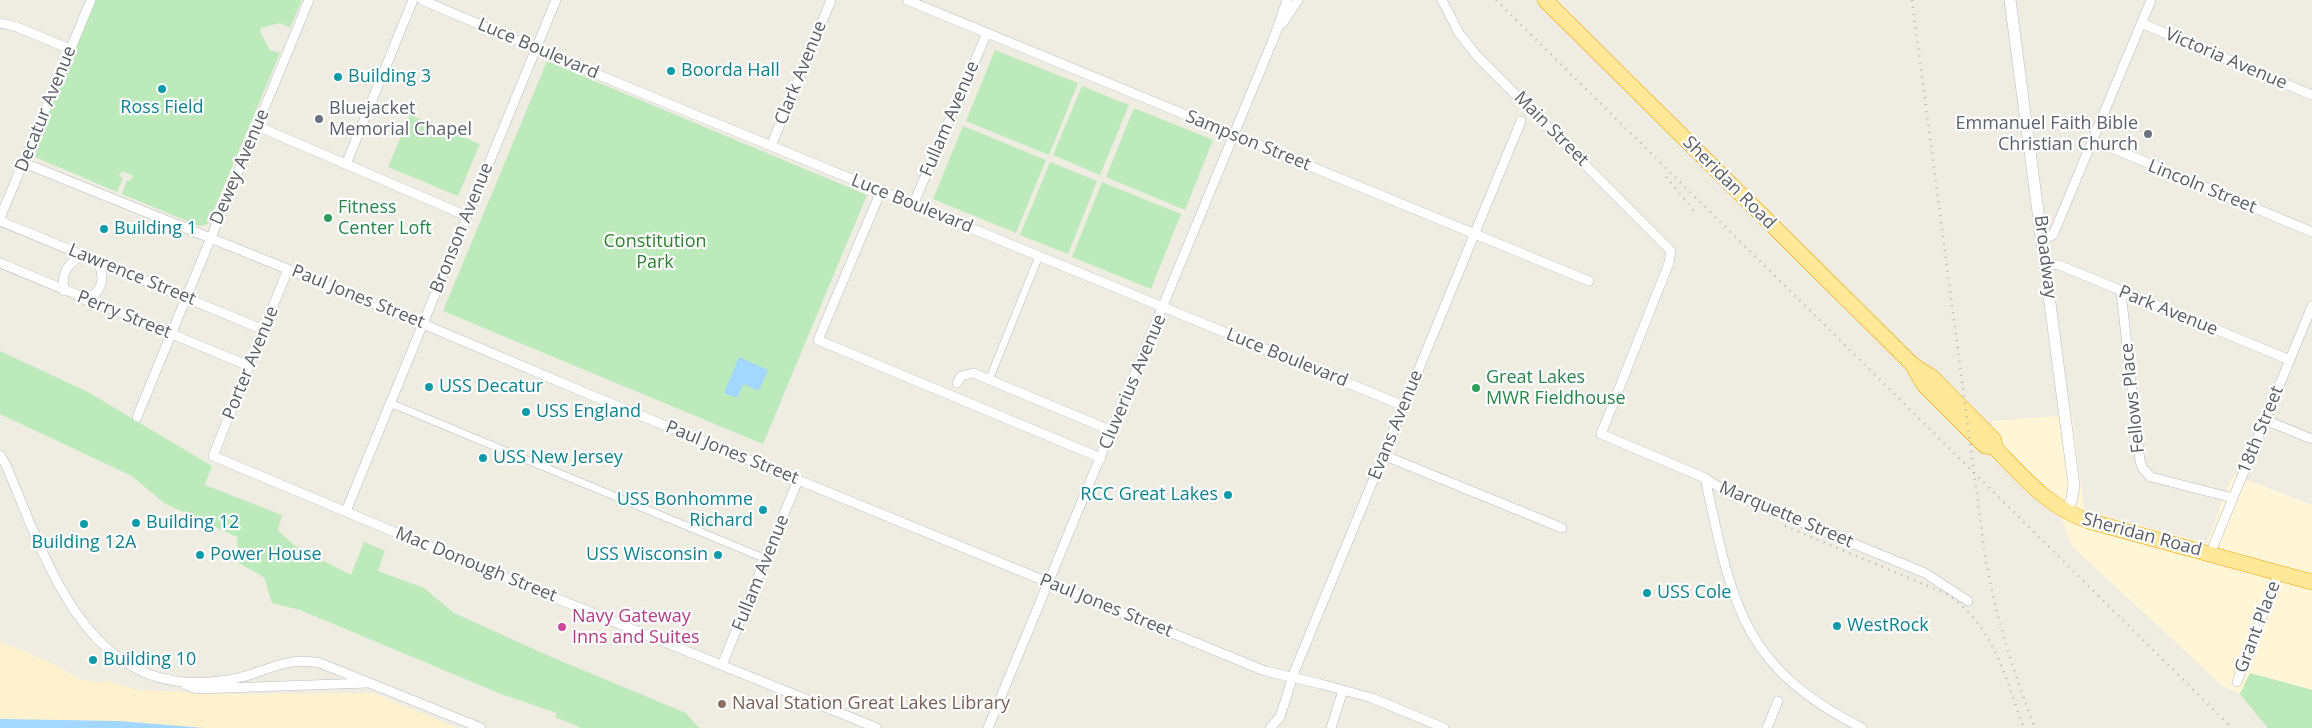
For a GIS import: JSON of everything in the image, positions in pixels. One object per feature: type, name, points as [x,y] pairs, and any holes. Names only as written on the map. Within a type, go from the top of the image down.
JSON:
[{"type":"highway","name":"Sheridan Road","points":[[1545,0],[1913,366],[1932,377],[1994,440],[1995,448],[2040,493],[2066,512],[2092,522],[2312,582]]},
{"type":"street","name":"Decatur Avenue","points":[[0,219],[91,0]]},
{"type":"street","name":"Dewey Avenue","points":[[137,417],[309,0]]},
{"type":"street","points":[[346,164],[413,0]]},
{"type":"street","name":"Luce Boulevard","points":[[422,0],[1404,406]]},
{"type":"street","name":"Bronson Avenue","points":[[346,511],[556,0]]},
{"type":"street","name":"Clark Avenue","points":[[772,146],[831,0]]},
{"type":"street","name":"Sampson Street","points":[[907,0],[1589,281]]},
{"type":"street","name":"Cluverius Avenue","points":[[988,728],[1164,308],[1275,35],[1287,0]]},
{"type":"street","name":"Cluverius Avenue","points":[[1275,35],[1298,0]]},
{"type":"street","name":"Main Street","points":[[1442,0],[1459,33],[1481,60],[1671,251],[1669,263],[1601,434]]},
{"type":"street","name":"Broadway","points":[[2010,0],[2074,485],[2072,499],[2066,512]]},
{"type":"street","points":[[2043,239],[2053,235],[2151,0]]},
{"type":"street","points":[[0,23],[18,28],[70,49]]},
{"type":"street","name":"Victoria Avenue","points":[[2141,23],[2312,95]]},
{"type":"street","name":"Fullam Avenue","points":[[914,205],[987,33]]},
{"type":"street","name":"Evans Avenue","points":[[1270,728],[1280,717],[1292,678],[1521,121]]},
{"type":"street","points":[[257,126],[467,216]]},
{"type":"street","name":"Lincoln Street","points":[[2093,140],[2312,232]]},
{"type":"street","name":"Paul Jones Street","points":[[24,163],[423,323],[798,480],[1265,671],[1372,698],[1444,728]]},
{"type":"street","points":[[881,191],[818,340],[1101,458]]},
{"type":"street","name":"Lawrence Street","points":[[0,219],[81,255],[264,330]]},
{"type":"street","points":[[64,291],[65,270],[81,255]]},
{"type":"street","points":[[989,380],[1039,256]]},
{"type":"street","points":[[85,300],[92,297],[101,285],[102,271],[98,262]]},
{"type":"street","name":"Perry Street","points":[[0,263],[85,300],[250,366]]},
{"type":"street","name":"Park Avenue","points":[[2046,264],[2059,265],[2290,360]]},
{"type":"street","name":"Porter Avenue","points":[[213,456],[288,269]]},
{"type":"street","name":"Fellows Place","points":[[2121,292],[2140,461],[2143,469],[2151,477],[2232,498]]},
{"type":"street","name":"18th Street","points":[[2210,554],[2312,306]]},
{"type":"street","points":[[958,382],[962,376],[969,373],[1112,431]]},
{"type":"street","points":[[390,404],[766,559]]},
{"type":"street","points":[[2265,420],[2312,439]]},
{"type":"street","name":"Marquette Street","points":[[1601,434],[1704,478],[1725,491],[1925,573],[1968,601]]},
{"type":"street","points":[[0,455],[58,586],[79,620],[108,650],[128,664],[197,689],[370,683]]},
{"type":"street","points":[[1383,455],[1562,528]]},
{"type":"street","name":"Mac Donough Street","points":[[213,456],[449,555],[878,728]]},
{"type":"street","points":[[1704,478],[1728,581],[1738,610],[1754,639],[1780,673],[1852,727],[1862,728]]},
{"type":"street","name":"Fullam Avenue","points":[[722,665],[798,480]]},
{"type":"street","name":"Grant Place","points":[[2236,682],[2279,572]]},
{"type":"street","points":[[170,679],[206,683],[226,681],[258,672],[280,663],[309,660],[481,728]]},
{"type":"street","points":[[1331,728],[1344,690]]},
{"type":"street","points":[[1767,728],[1778,701]]},
{"type":"shaded area","points":[[2072,415],[2084,511],[2207,543],[2226,491],[2234,475],[2312,505],[2312,690],[2250,673],[2240,694],[2223,686],[2072,546],[2054,497],[1992,435],[1992,421]]},
{"type":"green space","name":"Ross Field","points":[[96,0],[302,0],[290,28],[280,23],[261,28],[260,32],[270,50],[280,53],[208,224],[199,226],[122,194],[127,180],[130,181],[133,176],[122,171],[119,176],[123,178],[117,192],[35,157],[36,146]]},
{"type":"green space","points":[[995,50],[1078,83],[1049,155],[966,121]]},
{"type":"green space","name":"Constitution Park","points":[[547,61],[867,195],[763,444],[443,311]]},
{"type":"green space","points":[[1082,86],[1129,105],[1100,175],[1053,155]]},
{"type":"green space","points":[[1134,108],[1213,140],[1185,210],[1106,177]]},
{"type":"green space","points":[[410,115],[480,144],[458,196],[388,167]]},
{"type":"green space","points":[[963,126],[1046,160],[1016,233],[933,199]]},
{"type":"green space","points":[[1050,162],[1097,181],[1068,254],[1020,235]]},
{"type":"green space","points":[[1102,182],[1181,214],[1151,289],[1072,257]]},
{"type":"green space","points":[[0,351],[88,392],[212,466],[205,485],[282,515],[278,530],[295,546],[351,575],[364,542],[385,551],[378,571],[424,588],[454,613],[549,656],[686,713],[699,728],[581,728],[555,717],[557,713],[501,694],[300,610],[272,603],[264,577],[239,563],[237,537],[164,503],[132,476],[0,414]]},
{"type":"green space","points":[[2250,673],[2312,690],[2312,728],[2268,728],[2240,694]]},
{"type":"sand","points":[[0,641],[51,663],[78,678],[98,683],[109,681],[137,690],[238,694],[373,693],[458,728],[0,728]]},
{"type":"water","points":[[739,357],[768,370],[759,391],[743,384],[737,398],[724,393]]},
{"type":"water","points":[[0,719],[119,721],[204,728],[0,728]]},
{"type":"railway","points":[[1496,0],[2232,728]]},
{"type":"railway","points":[[1912,0],[1984,549],[1993,595],[2005,640],[2035,728]]},
{"type":"railway","points":[[1666,177],[1694,211]]},
{"type":"railway","points":[[1785,526],[1947,594],[1964,608],[1988,638],[2004,671],[2024,728]]},
{"type":"place","name":"Boorda Hall","points":[[671,71]]},
{"type":"place","name":"Building 3","points":[[338,77]]},
{"type":"place","name":"Ross Field","points":[[162,89]]},
{"type":"place","name":"Bluejacket Memorial Chapel","points":[[319,119]]},
{"type":"place","name":"Emmanuel Faith Bible Christian Church","points":[[2148,134]]},
{"type":"place","name":"Fitness Center Loft","points":[[328,218]]},
{"type":"place","name":"Building 1","points":[[104,229]]},
{"type":"place","name":"USS Decatur","points":[[429,387]]},
{"type":"place","name":"Great Lakes MWR Fieldhouse","points":[[1476,388]]},
{"type":"place","name":"USS England","points":[[526,412]]},
{"type":"place","name":"USS New Jersey","points":[[483,458]]},
{"type":"place","name":"RCC Great Lakes","points":[[1228,495]]},
{"type":"place","name":"USS Bonhomme Richard","points":[[763,510]]},
{"type":"place","name":"Building 12","points":[[136,523]]},
{"type":"place","name":"Building 12A","points":[[84,524]]},
{"type":"place","name":"Power House","points":[[200,555]]},
{"type":"place","name":"USS Wisconsin","points":[[718,555]]},
{"type":"place","name":"USS Cole","points":[[1647,593]]},
{"type":"place","name":"WestRock","points":[[1837,626]]},
{"type":"place","name":"Navy Gateway Inns and Suites","points":[[562,627]]},
{"type":"place","name":"Building 10","points":[[93,660]]},
{"type":"place","name":"Naval Station Great Lakes Library","points":[[722,704]]}]
